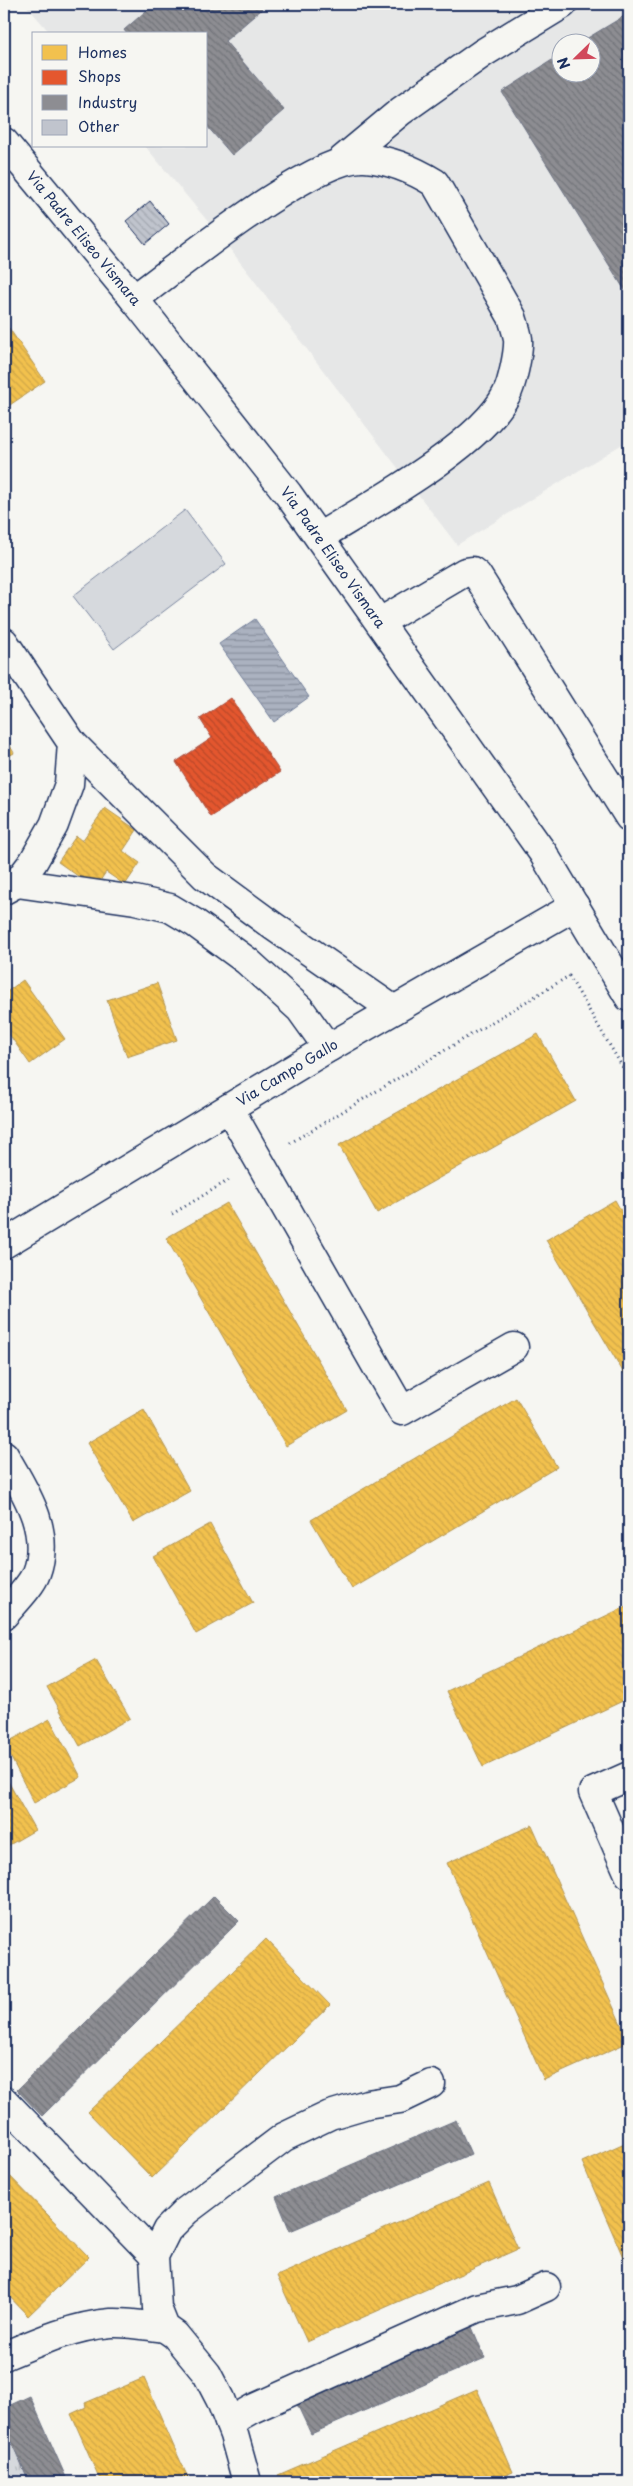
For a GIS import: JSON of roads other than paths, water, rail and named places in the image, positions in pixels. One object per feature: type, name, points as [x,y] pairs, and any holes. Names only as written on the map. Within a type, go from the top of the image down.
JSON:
[{"type":"street","points":[[134,299],[270,199],[303,179],[342,160],[401,111],[458,70],[563,4]]},
{"type":"street","name":"Via Padre Eliseo Vismara","points":[[4,142],[134,299],[320,537],[543,853],[629,997]]},
{"type":"street","points":[[320,537],[408,482],[453,450],[492,416],[507,394],[518,340],[512,317],[435,184],[415,170],[390,163],[364,158],[342,160]]},
{"type":"street","points":[[380,622],[465,572],[472,572],[477,575],[629,817]]},
{"type":"street","points":[[4,642],[72,743],[206,876],[273,926],[394,1010]]},
{"type":"street","points":[[10,886],[33,862],[54,825],[69,784],[72,743]]},
{"type":"street","points":[[10,886],[135,900],[170,908],[195,923],[247,961],[300,1009],[328,1048]]},
{"type":"street","name":"Via Campo Gallo","points":[[4,1244],[328,1048],[575,906]]},
{"type":"street","points":[[229,1108],[402,1410],[514,1347]]},
{"type":"street","points":[[4,1455],[31,1501],[40,1525],[40,1558],[36,1574],[4,1615]]},
{"type":"street","points":[[629,1776],[593,1792],[629,1874]]},
{"type":"street","points":[[165,2328],[157,2308],[153,2272],[154,2256],[167,2230],[186,2211],[284,2137],[330,2116],[368,2104],[400,2099],[431,2084]]},
{"type":"street","points":[[4,2101],[154,2256]]},
{"type":"street","points":[[229,2422],[252,2409],[477,2308],[517,2300],[546,2288]]},
{"type":"street","points":[[4,2356],[58,2336],[111,2324],[165,2328],[175,2335],[207,2374],[229,2422],[247,2482]]}]
